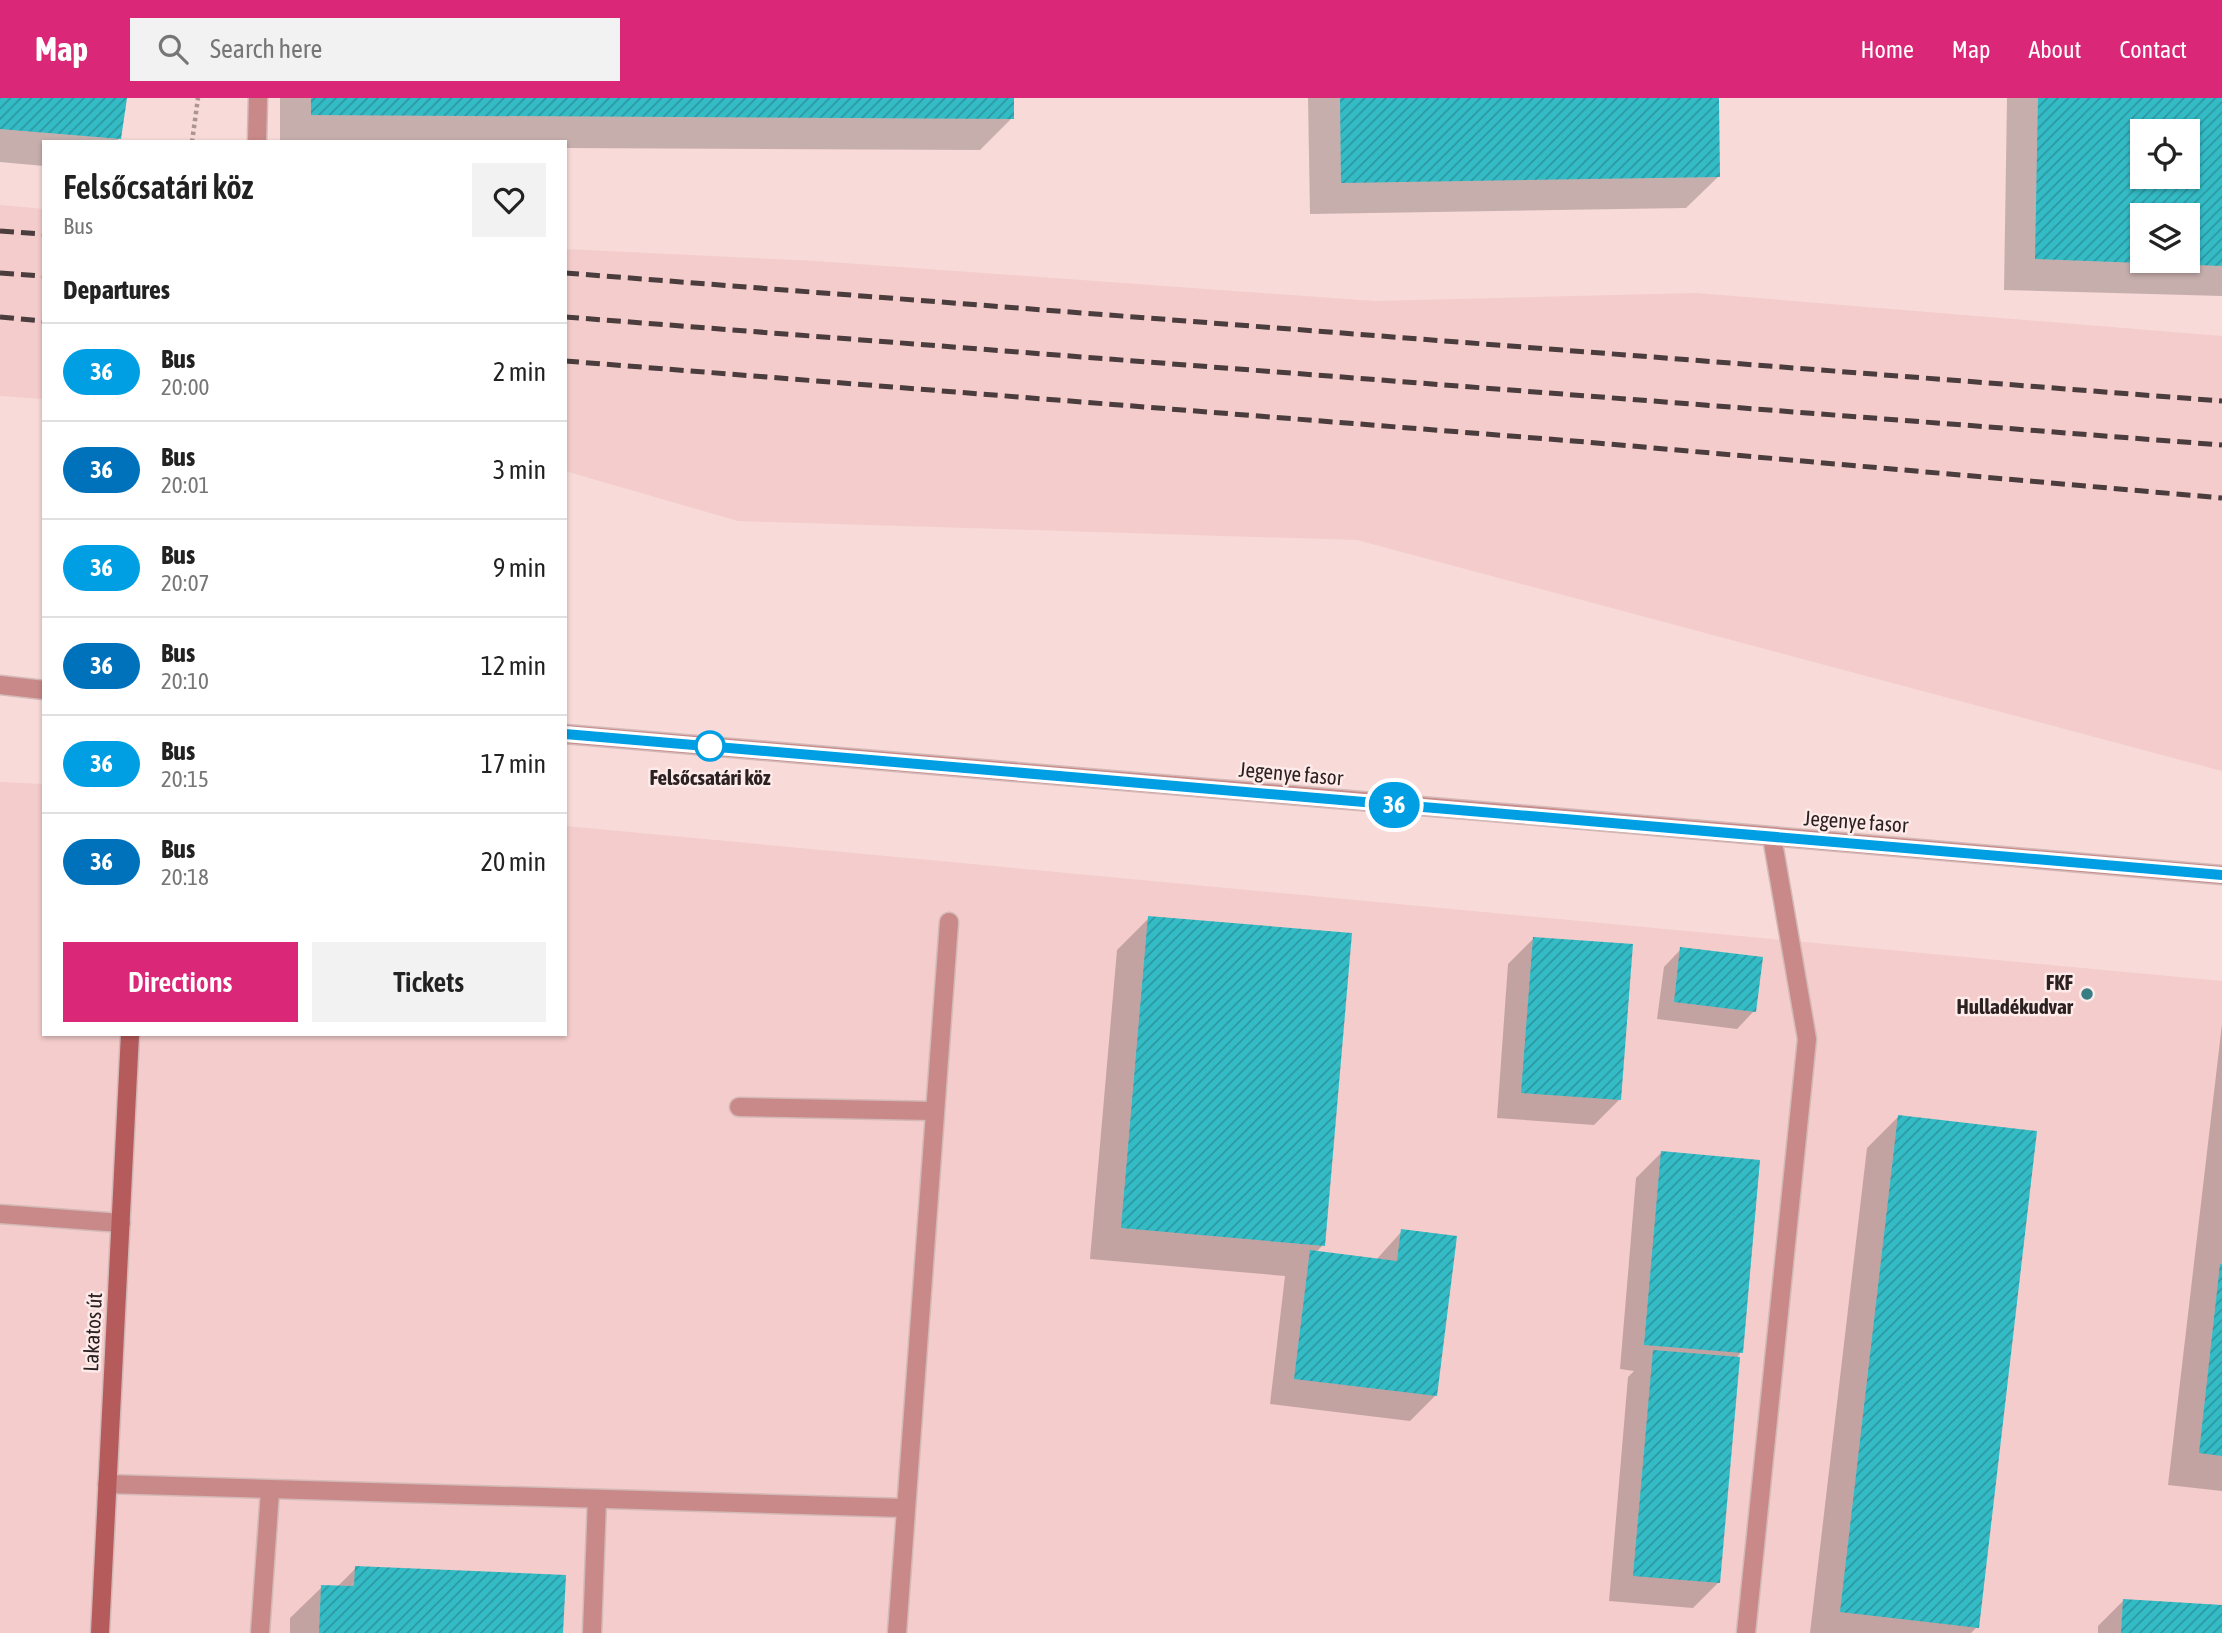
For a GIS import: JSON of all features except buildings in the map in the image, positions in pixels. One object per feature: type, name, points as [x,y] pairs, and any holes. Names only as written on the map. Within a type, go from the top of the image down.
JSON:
[{"type":"street","points":[[257,140],[258,98]]},
{"type":"street","points":[[0,685],[42,690]]},
{"type":"street","name":"Jegenye fasor","points":[[567,734],[1772,837],[2051,858],[2222,875]]},
{"type":"street","points":[[1746,1633],[1807,1039],[1772,837]]},
{"type":"street","points":[[897,1633],[933,1111],[949,922]]},
{"type":"street","name":"Lakatos út","points":[[100,1633],[130,1036]]},
{"type":"street","points":[[739,1107],[933,1111]]},
{"type":"street","points":[[0,1214],[121,1223]]},
{"type":"street","points":[[107,1484],[904,1508]]},
{"type":"street","points":[[260,1633],[270,1491]]},
{"type":"street","points":[[592,1633],[597,1500]]},
{"type":"path","points":[[192,140],[198,98]]},
{"type":"shaded area","points":[[0,205],[42,209],[42,399],[0,396]]},
{"type":"shaded area","points":[[567,249],[816,261],[1375,301],[1696,293],[2222,336],[2222,771],[1357,540],[738,521],[567,472]]},
{"type":"shaded area","points":[[0,782],[42,784],[42,1036],[567,1036],[567,826],[2222,981],[2222,1633],[0,1633]]},
{"type":"railway","points":[[0,231],[42,234]]},
{"type":"railway","points":[[0,273],[42,276]]},
{"type":"railway","points":[[567,273],[2222,401]]},
{"type":"railway","points":[[0,317],[42,321]]},
{"type":"railway","points":[[567,317],[2222,445]]},
{"type":"railway","points":[[567,361],[1586,442],[2222,498]]},
{"type":"bus line","name":"36","points":[[567,734],[1772,837],[2051,858],[2222,875]]},
{"type":"place","name":"Felsőcsatári köz","points":[[710,746]]},
{"type":"place","name":"FKF Hulladékudvar","points":[[2087,994]]}]
